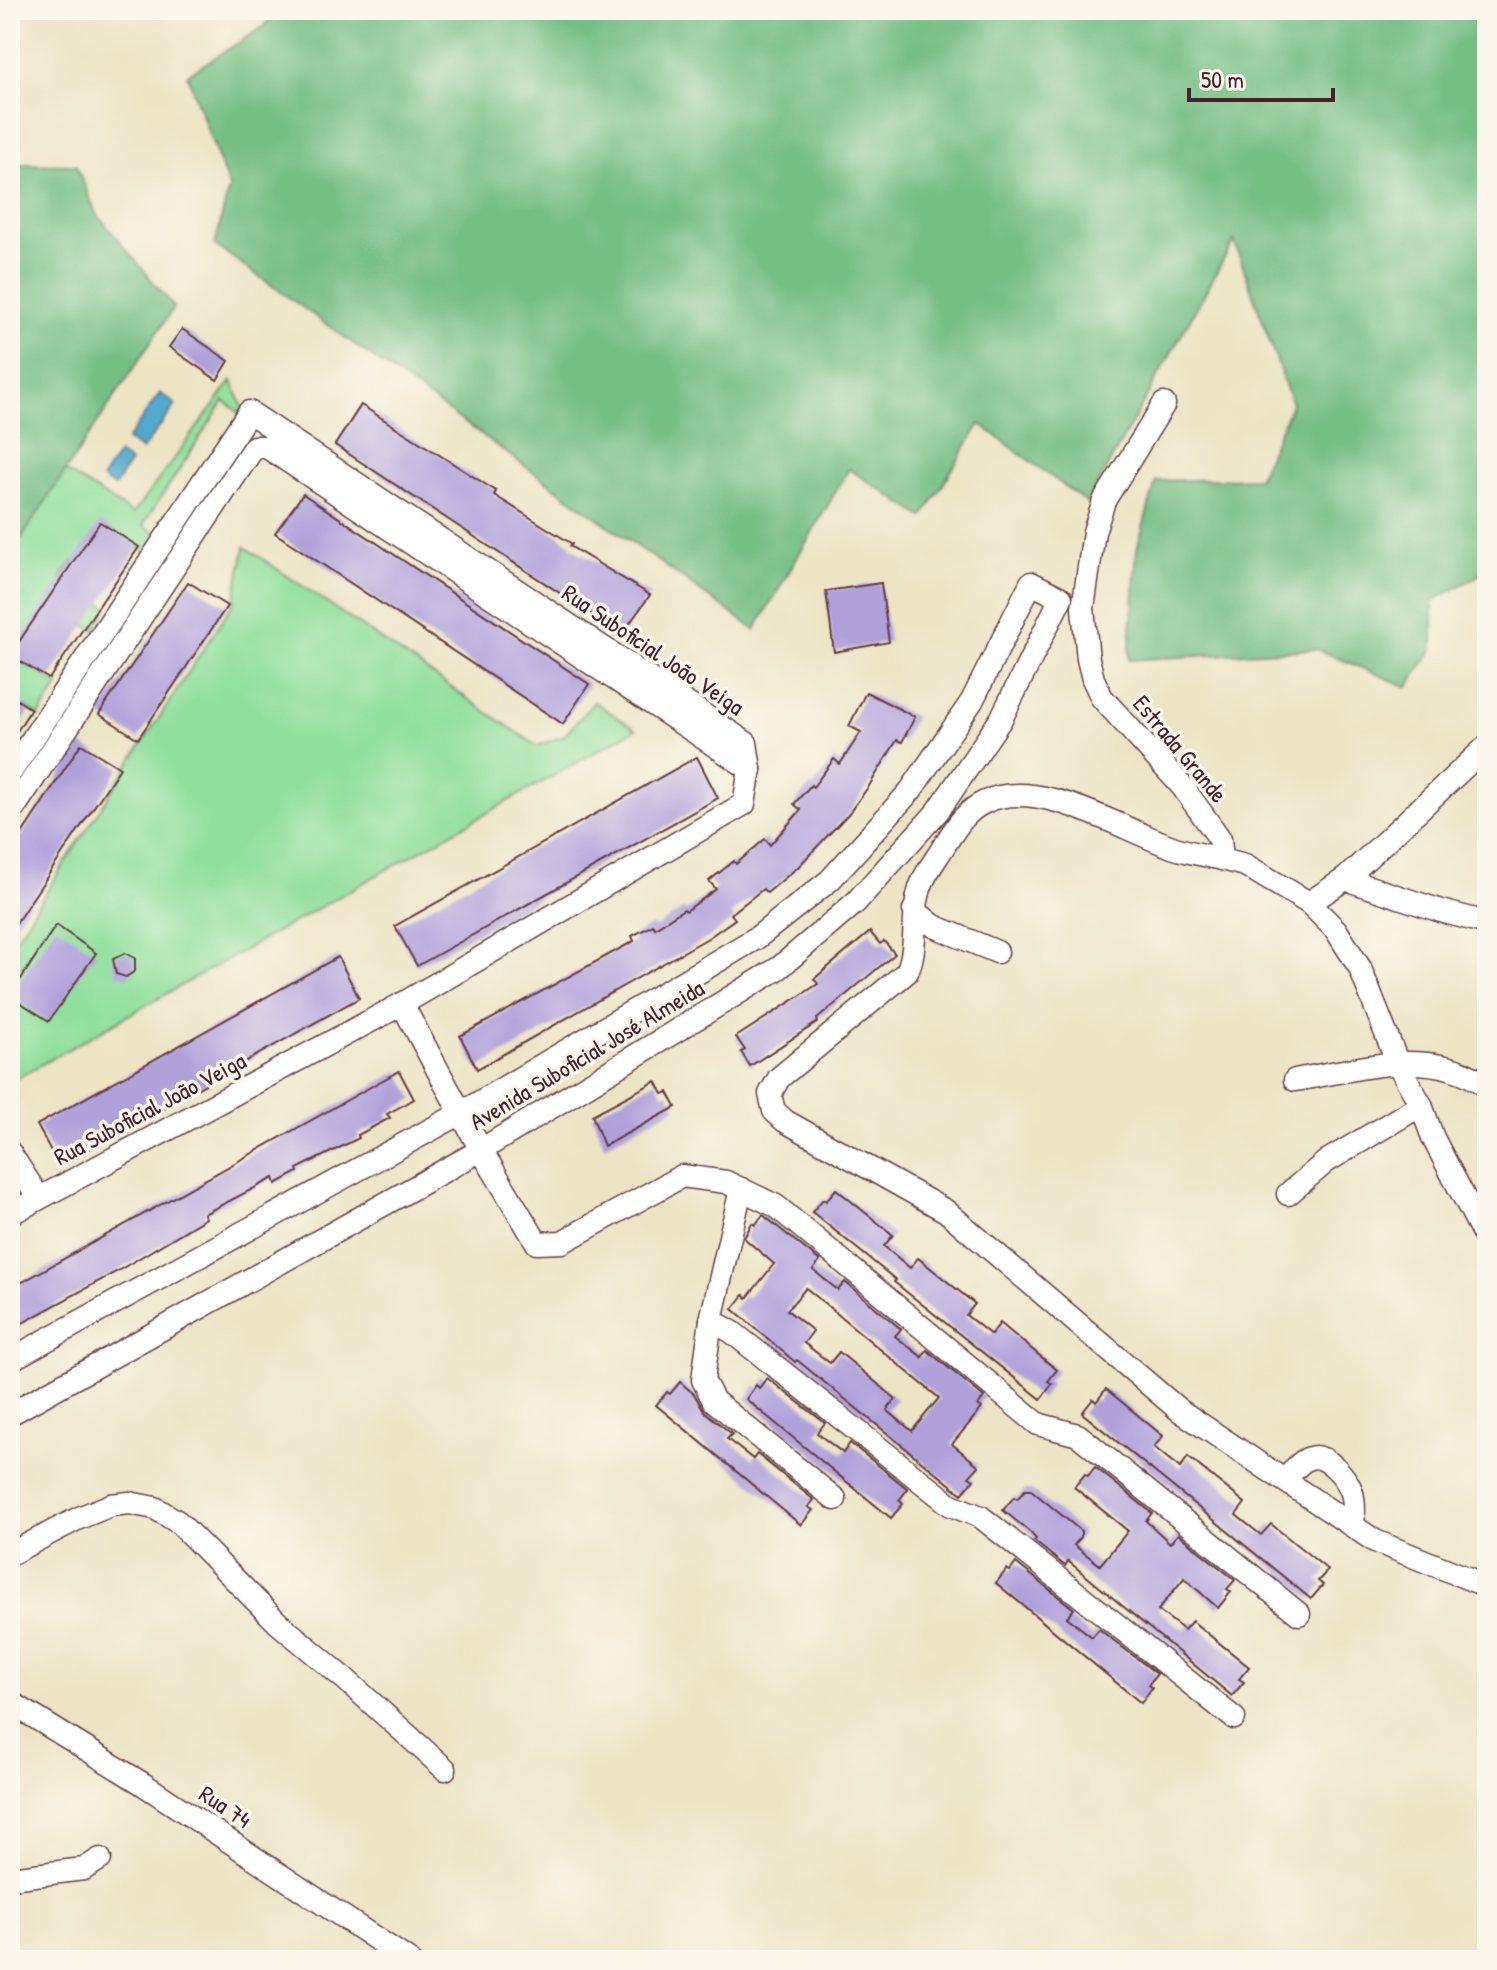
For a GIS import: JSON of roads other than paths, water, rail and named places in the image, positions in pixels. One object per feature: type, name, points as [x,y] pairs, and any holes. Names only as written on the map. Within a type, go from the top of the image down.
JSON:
[{"type":"street","name":"Estrada Grande","points":[[1164,404],[1104,501],[1094,532],[1083,608],[1088,659],[1102,698],[1182,786],[1220,839],[1222,859]]},
{"type":"street","name":"Rua Suboficial João Veiga","points":[[10,773],[249,412],[746,743],[750,769],[744,804],[402,1004],[10,1214]]},
{"type":"street","name":"Rua Suboficial João Veiga","points":[[10,814],[254,447],[267,447],[750,769]]},
{"type":"street","name":"Avenida Suboficial José Almeida","points":[[10,1360],[463,1112],[758,937],[830,880],[911,790],[963,714],[1031,583],[1061,598],[1001,719],[938,811],[855,903],[779,968],[481,1150],[10,1414]]},
{"type":"street","points":[[1309,903],[1345,879],[1487,746]]},
{"type":"street","points":[[1487,1241],[1398,1064],[1360,968],[1336,930],[1309,903],[1245,865],[1176,848],[1051,799],[1017,795],[1000,797],[969,812],[923,880],[914,910],[911,962],[907,972],[779,1078],[770,1094],[774,1111],[785,1121],[946,1211],[1179,1410],[1375,1541],[1487,1586]]},
{"type":"street","points":[[1345,879],[1487,923]]},
{"type":"street","points":[[914,910],[934,926],[997,952]]},
{"type":"street","points":[[402,1004],[481,1150],[537,1243],[562,1242],[682,1176],[726,1182],[776,1206],[1038,1424],[1078,1435],[1299,1614]]},
{"type":"street","points":[[1295,1080],[1398,1064],[1438,1064],[1477,1079],[1487,1087]]},
{"type":"street","points":[[1288,1194],[1327,1161],[1421,1105]]},
{"type":"street","name":"Rua Suboficial João Veiga","points":[[10,1153],[39,1198]]},
{"type":"street","points":[[741,1189],[711,1320],[703,1380],[714,1401],[835,1499]]},
{"type":"street","points":[[711,1320],[732,1332],[951,1505],[981,1517],[1234,1718]]},
{"type":"street","points":[[1286,1479],[1310,1458],[1328,1461],[1349,1485],[1353,1495],[1353,1525]]},
{"type":"street","points":[[10,1554],[111,1505],[129,1503],[155,1508],[178,1522],[278,1623],[445,1769]]},
{"type":"street","name":"Rua 74","points":[[10,1702],[143,1784],[408,1960]]},
{"type":"street","points":[[10,1878],[84,1869],[100,1859]]},
{"type":"water","points":[[160,393],[176,405],[142,450],[127,440]]},
{"type":"water","points":[[118,454],[130,462],[114,487],[102,478]]}]
